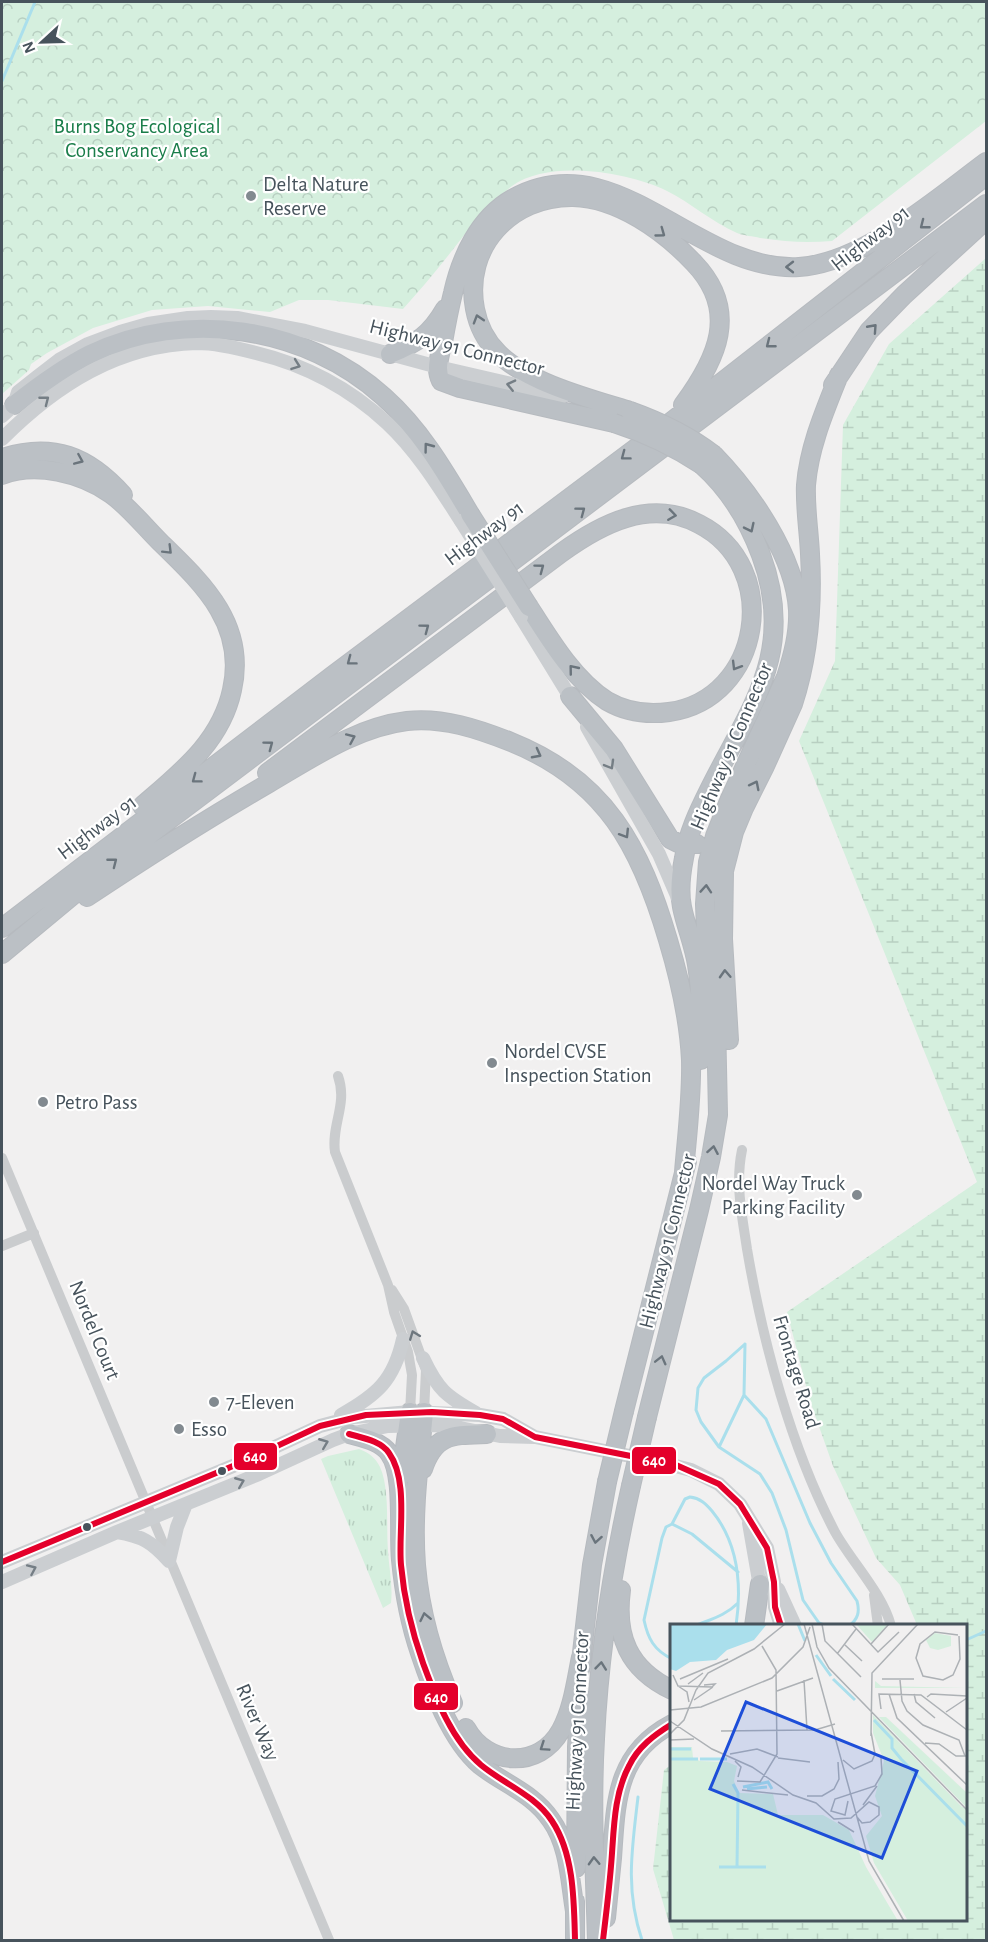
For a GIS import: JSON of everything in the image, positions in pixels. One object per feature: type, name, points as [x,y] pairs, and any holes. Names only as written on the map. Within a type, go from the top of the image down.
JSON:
[{"type":"highway","points":[[390,354],[418,341],[438,322],[470,246],[486,221],[514,198],[547,186],[578,185],[598,188],[642,206],[725,252],[748,261],[765,265],[800,267],[837,260],[874,242],[987,162]]},
{"type":"highway","name":"Highway 91","points":[[4,926],[672,421],[987,176]]},
{"type":"highway","points":[[630,411],[574,393],[517,367],[500,355],[482,330],[473,296],[473,280],[477,262],[497,227],[526,206],[541,200],[576,197],[616,208],[640,219],[665,235],[708,279],[716,296],[719,312],[717,343],[705,372],[672,421]]},
{"type":"highway","name":"Highway 91","points":[[20,940],[108,866],[987,204]]},
{"type":"highway","points":[[798,609],[800,589],[796,505],[799,463],[815,413],[869,331],[904,295],[987,220]]},
{"type":"highway","points":[[453,291],[438,368],[441,381],[449,385],[614,423],[708,460],[716,478],[742,512],[758,547],[771,586],[772,650],[753,706],[700,808],[686,845],[681,906]]},
{"type":"highway","points":[[8,411],[61,370],[89,354],[131,338],[198,328],[225,329],[262,334],[312,349],[358,376],[384,396],[411,424],[434,455],[466,518],[525,612],[592,689],[608,701],[646,714],[690,707],[719,688],[731,675],[749,637],[753,613],[750,588],[739,562],[723,541],[704,526],[682,517],[655,513],[630,516],[597,529],[561,553],[190,829]]},
{"type":"highway","points":[[718,1115],[727,1089],[728,1064],[722,913],[724,871],[734,832],[793,704],[802,674],[810,633],[811,610],[806,503],[808,469],[818,430],[838,375]]},
{"type":"highway","name":"Highway 91 Connector","points":[[597,1941],[594,1798],[598,1688],[605,1620],[616,1551],[704,1192],[718,1115],[717,1037],[705,904],[708,862],[715,836],[739,776],[786,677],[796,637],[798,609],[789,572],[765,519],[736,478],[708,460],[696,441],[630,411]]},
{"type":"highway","points":[[2,458],[32,452],[48,452],[75,458],[92,466],[108,478],[132,505],[138,520]]},
{"type":"highway","points":[[2,475],[26,469],[46,470],[86,481],[111,494],[199,580],[216,603],[227,624],[233,645],[235,665],[228,708],[217,732],[200,753],[180,774],[95,844],[27,908]]},
{"type":"highway","points":[[570,696],[614,749],[670,838],[686,845],[704,842],[715,836]]},
{"type":"highway","points":[[2,954],[190,829],[339,744],[371,730],[407,721],[431,721],[466,727],[521,746],[555,764],[595,795],[617,822],[641,863],[660,915],[680,982],[689,1032],[691,1094],[684,1173]]},
{"type":"highway","name":"Highway 91 Connector","points":[[576,1941],[576,1747],[581,1657],[592,1565],[607,1482],[698,1117],[702,1025],[697,965],[681,906]]},
{"type":"highway","points":[[416,1418],[408,1486],[399,1535],[402,1572],[412,1627],[427,1672],[446,1715],[470,1754],[481,1766],[536,1802],[551,1819],[565,1851],[575,1911]]},
{"type":"highway","points":[[349,1434],[384,1447],[408,1486],[416,1566],[429,1635],[455,1707],[467,1731],[479,1746],[494,1755],[512,1758],[536,1752],[553,1741],[562,1728],[569,1710],[581,1657]]},
{"type":"highway","points":[[408,1486],[437,1443],[455,1435],[488,1434]]},
{"type":"highway","points":[[631,1486],[619,1620],[624,1640],[633,1658],[647,1676],[668,1687]]},
{"type":"highway","points":[[755,1624],[767,1583]]},
{"type":"highway","points":[[603,1941],[616,1808],[621,1780],[627,1765],[644,1744],[670,1725]]},
{"type":"street","name":"Highway 91 Connector","points":[[8,411],[18,392],[37,376],[59,360],[88,344],[148,324],[188,318],[237,318],[305,331],[438,368],[630,411]]},
{"type":"street","points":[[2,439],[34,408],[60,388],[101,365],[142,351],[176,345],[199,343],[220,345],[274,357],[301,366],[346,390],[388,423],[466,518]]},
{"type":"street","name":"Highway 91 Connector","points":[[525,612],[644,827],[669,876],[681,906]]},
{"type":"street","points":[[338,1076],[342,1096],[335,1135],[335,1152],[388,1285],[411,1364],[416,1418]]},
{"type":"street","name":"Frontage Road","points":[[742,1150],[738,1176],[739,1200],[757,1302],[773,1368],[794,1433],[825,1509],[849,1556],[885,1608],[890,1624]]},
{"type":"street","name":"Nordel Court","points":[[2,1158],[151,1518]]},
{"type":"street","points":[[2,1246],[34,1233]]},
{"type":"street","points":[[388,1285],[404,1309],[432,1378],[442,1391],[480,1415]]},
{"type":"street","points":[[2,1562],[245,1461],[320,1426],[362,1403],[384,1384],[396,1365],[403,1339]]},
{"type":"street","points":[[416,1418],[427,1379],[423,1358]]},
{"type":"street","points":[[320,1426],[360,1416],[416,1418],[480,1415],[503,1419],[535,1437]]},
{"type":"street","points":[[2,1582],[349,1434],[416,1418],[488,1434],[535,1437],[660,1462],[691,1470],[724,1488],[740,1504],[749,1518],[753,1552],[767,1583],[780,1624]]},
{"type":"street","points":[[169,1561],[177,1527],[186,1504]]},
{"type":"street","name":"River Way","points":[[151,1518],[329,1941]]},
{"type":"street","points":[[117,1532],[130,1534],[154,1544],[169,1561]]},
{"type":"street","points":[[763,1624],[767,1583]]},
{"type":"street","points":[[767,1583],[794,1624]]},
{"type":"street","name":"Frontage Road","points":[[872,1589],[878,1624]]},
{"type":"green space","name":"Burns Bog Ecological Conservancy Area","points":[[2,2],[986,2],[986,121],[832,241],[787,241],[743,235],[667,191],[632,178],[589,171],[547,173],[528,178],[512,186],[494,202],[403,309],[328,300],[299,300],[270,312],[208,306],[152,310],[93,328],[47,353],[31,364],[29,370],[2,394]]},
{"type":"green space","points":[[986,258],[986,1940],[674,1940],[653,1869],[664,1770],[670,1766],[670,1921],[967,1921],[967,1624],[917,1624],[900,1585],[876,1558],[833,1466],[810,1401],[787,1312],[977,1182],[799,741],[835,661],[843,425],[889,344]]},
{"type":"green space","points":[[359,1449],[376,1461],[385,1486],[391,1603],[383,1608],[321,1459]]},
{"type":"waterway","points":[[2,81],[35,2]]},
{"type":"waterway","points":[[745,1344],[704,1378],[698,1388],[696,1410],[701,1422],[719,1447],[760,1474],[772,1493],[786,1530],[803,1600],[821,1624]]},
{"type":"waterway","points":[[719,1447],[744,1395],[745,1344]]},
{"type":"waterway","points":[[744,1395],[766,1419],[810,1523],[831,1563],[857,1601],[858,1615],[851,1624]]},
{"type":"waterway","points":[[672,1524],[685,1499],[690,1497],[705,1504],[721,1524],[728,1537],[736,1566],[739,1595],[736,1624]]},
{"type":"waterway","points":[[670,1658],[653,1643],[644,1620],[666,1527],[672,1524],[692,1534],[738,1572]]},
{"type":"waterway","points":[[700,1624],[723,1614],[738,1603]]},
{"type":"waterway","points":[[967,1640],[986,1631]]},
{"type":"waterway","points":[[638,1797],[631,1869],[633,1903],[642,1940]]},
{"type":"transit line","name":"640","points":[[2,1562],[245,1461],[320,1426],[366,1415],[432,1412],[480,1415],[503,1419],[535,1437],[676,1465],[719,1484],[740,1504],[767,1548],[774,1582],[775,1607],[780,1624]]},
{"type":"transit line","name":"640","points":[[349,1434],[371,1440],[386,1449],[395,1465],[401,1492],[400,1552],[404,1590],[415,1639],[428,1676],[446,1718],[470,1755],[490,1772],[537,1804],[552,1821],[565,1848],[569,1863],[575,1940]]},
{"type":"transit line","name":"640","points":[[603,1940],[615,1815],[620,1790],[629,1766],[637,1753],[653,1737],[670,1725]]},
{"type":"place","name":"Delta Nature Reserve","points":[[251,196]]},
{"type":"place","name":"Nordel CVSE Inspection Station","points":[[492,1063]]},
{"type":"place","name":"Petro Pass","points":[[43,1102]]},
{"type":"place","name":"Nordel Way Truck Parking Facility","points":[[857,1195]]},
{"type":"place","name":"7-Eleven","points":[[214,1402]]},
{"type":"place","name":"Esso","points":[[179,1429]]}]
